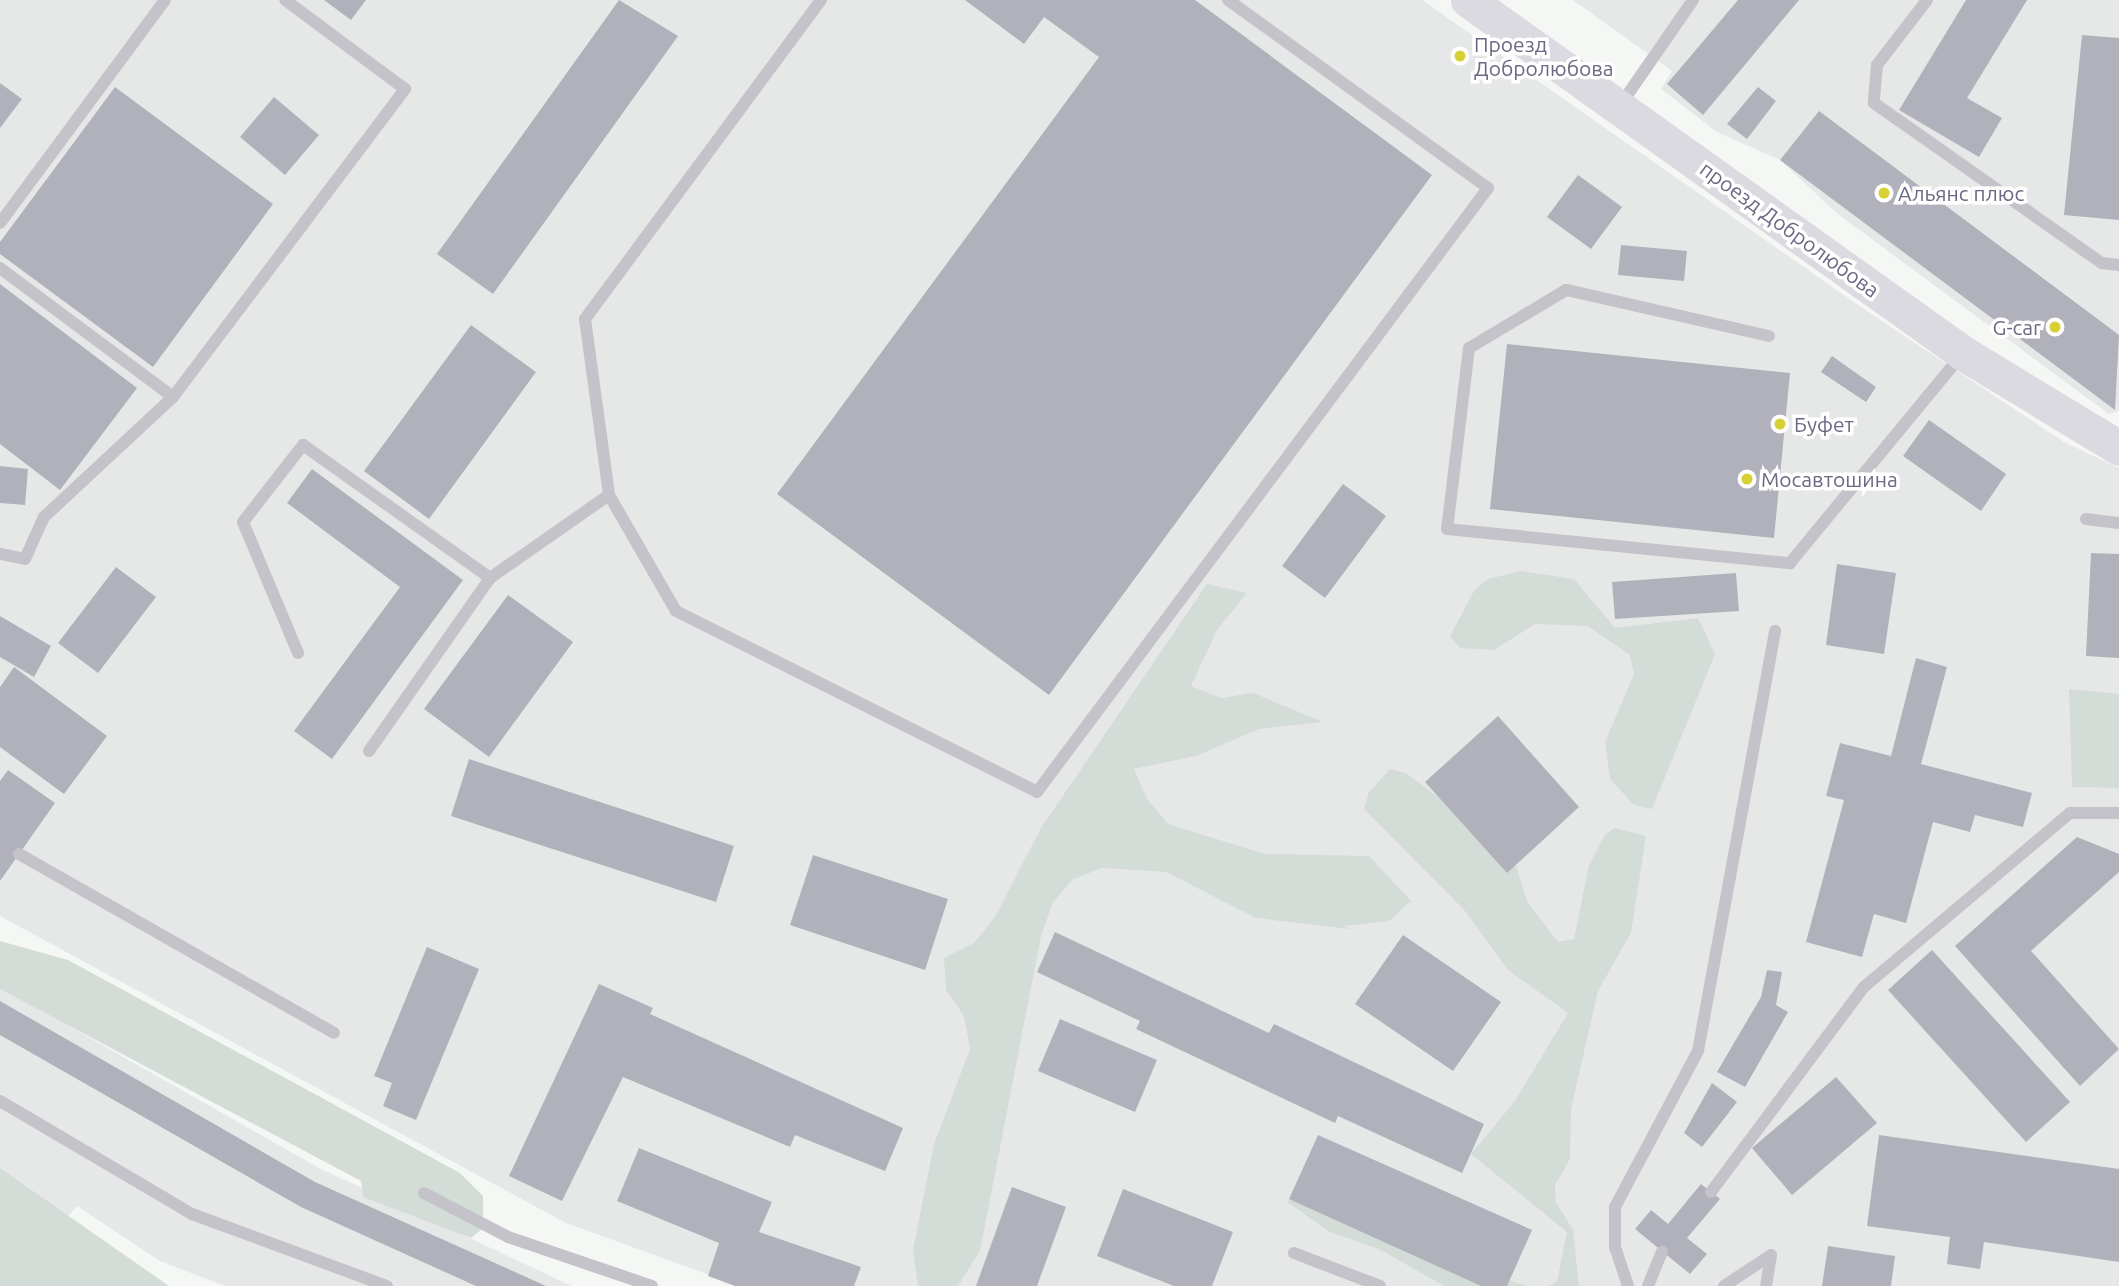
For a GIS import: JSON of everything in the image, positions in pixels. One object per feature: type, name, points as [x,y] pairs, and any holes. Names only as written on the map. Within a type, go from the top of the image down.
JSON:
[{"type":"street","name":"проезд Добролюбова","points":[[1468,0],[1963,353],[2119,448]]},
{"type":"lane","points":[[0,223],[165,0]]},
{"type":"lane","points":[[0,554],[24,559],[44,517],[173,397],[405,89],[285,0]]},
{"type":"lane","points":[[821,0],[585,319],[609,495],[677,611],[1037,792],[1488,188],[1228,0]]},
{"type":"lane","points":[[1619,107],[1693,0]]},
{"type":"lane","points":[[1927,0],[1877,65],[1874,103],[2102,263],[2119,265]]},
{"type":"lane","points":[[0,268],[173,397]]},
{"type":"lane","points":[[1769,336],[1566,290],[1469,348],[1447,529],[1790,563],[1963,353]]},
{"type":"lane","points":[[298,653],[243,522],[303,445],[491,578]]},
{"type":"lane","points":[[369,751],[491,578],[609,495]]},
{"type":"lane","points":[[2087,519],[2119,523]]},
{"type":"lane","points":[[1628,1286],[1615,1247],[1615,1208],[1698,1051],[1775,631]]},
{"type":"lane","points":[[1711,1192],[1864,987],[2070,813],[2119,813]]},
{"type":"lane","points":[[19,854],[334,1033]]},
{"type":"lane","points":[[0,1101],[192,1214],[387,1286]]},
{"type":"lane","points":[[424,1193],[508,1237],[652,1286]]},
{"type":"lane","points":[[1648,1286],[1662,1252]]},
{"type":"lane","points":[[1294,1253],[1380,1286]]},
{"type":"lane","points":[[1724,1286],[1771,1255],[1766,1286]]},
{"type":"shaded area","points":[[0,0],[1422,0],[1861,307],[2064,442],[2119,468],[2119,1286],[740,1286],[566,1223],[0,916]]},
{"type":"shaded area","points":[[1573,0],[2119,0],[2119,411],[2109,414],[1839,215],[1780,160],[1717,132],[1661,89],[1672,71]]},
{"type":"shaded area","points":[[1521,571],[1574,579],[1615,628],[1698,618],[1715,654],[1652,809],[1634,805],[1610,779],[1605,742],[1634,674],[1630,655],[1588,626],[1535,624],[1494,650],[1460,648],[1450,636],[1475,589],[1488,579]]},
{"type":"shaded area","points":[[1207,584],[1247,593],[1217,630],[1191,686],[1221,698],[1253,693],[1323,722],[1259,729],[1196,756],[1134,769],[1147,799],[1168,824],[1265,854],[1369,856],[1411,901],[1389,921],[1344,926],[1350,929],[1256,918],[1166,872],[1101,868],[1072,880],[1053,902],[1041,936],[980,1251],[958,1286],[918,1286],[913,1250],[934,1144],[970,1049],[964,1016],[946,990],[944,958],[974,943],[995,917],[1041,828]]},
{"type":"shaded area","points":[[2069,689],[2119,694],[2119,788],[2072,787]]},
{"type":"shaded area","points":[[1390,769],[1406,773],[1512,853],[1527,901],[1558,942],[1574,939],[1589,865],[1604,836],[1614,828],[1646,836],[1631,933],[1598,991],[1571,1109],[1570,1159],[1555,1185],[1556,1202],[1573,1230],[1579,1286],[1549,1286],[1557,1281],[1567,1232],[1471,1154],[1515,1101],[1568,1013],[1508,970],[1465,911],[1364,809],[1369,792]]},
{"type":"shaded area","points":[[0,941],[68,960],[460,1173],[483,1196],[483,1228],[471,1238],[363,1197],[361,1181],[0,989]]},
{"type":"shaded area","points":[[0,987],[321,1169],[572,1286],[225,1286],[160,1261],[77,1206],[10,1286],[0,1286]]},
{"type":"shaded area","points":[[0,1168],[169,1286],[0,1286]]},
{"type":"shaded area","points":[[1300,1193],[1491,1275],[1528,1286],[1444,1286],[1379,1249],[1330,1232],[1287,1202]]},
{"type":"building","points":[[324,0],[366,0],[351,20]]},
{"type":"building","points":[[619,0],[678,36],[493,294],[437,254]]},
{"type":"building","points":[[965,0],[1195,0],[1432,175],[1049,695],[777,494],[1099,57],[1044,17],[1024,44]]},
{"type":"building","points":[[1738,0],[1799,0],[1703,115],[1667,84]]},
{"type":"building","points":[[1966,0],[2027,0],[1967,98],[2002,118],[1979,157],[1899,110]]},
{"type":"building","points":[[2082,35],[2119,38],[2119,220],[2064,215]]},
{"type":"building","points":[[0,83],[22,99],[0,128]]},
{"type":"building","points":[[115,87],[273,204],[153,367],[0,254],[0,242]]},
{"type":"building","points":[[1758,87],[1776,101],[1747,139],[1727,124]]},
{"type":"building","points":[[274,97],[319,135],[285,175],[240,137]]},
{"type":"building","points":[[1819,111],[2119,335],[2115,410],[1780,160]]},
{"type":"building","points":[[1578,175],[1622,207],[1591,249],[1547,217]]},
{"type":"building","points":[[1621,245],[1687,251],[1684,281],[1618,275]]},
{"type":"building","points":[[0,284],[137,388],[60,490],[0,444]]},
{"type":"building","points":[[471,325],[536,372],[429,519],[364,471]]},
{"type":"building","points":[[1507,344],[1790,373],[1774,538],[1490,509]]},
{"type":"building","points":[[1832,356],[1876,387],[1866,402],[1821,372]]},
{"type":"building","points":[[1929,420],[2006,474],[1981,511],[1903,456]]},
{"type":"building","points":[[0,466],[28,469],[25,505],[0,503]]},
{"type":"building","points":[[312,469],[463,580],[332,759],[294,731],[400,587],[287,503]]},
{"type":"building","points":[[1343,484],[1386,516],[1325,598],[1282,566]]},
{"type":"building","points":[[2091,553],[2119,554],[2119,658],[2086,656]]},
{"type":"building","points":[[1837,564],[1896,573],[1884,654],[1826,645]]},
{"type":"building","points":[[116,567],[156,597],[98,673],[58,643]]},
{"type":"building","points":[[1736,573],[1739,611],[1615,619],[1612,582]]},
{"type":"building","points":[[508,595],[573,642],[489,757],[424,709]]},
{"type":"building","points":[[0,616],[51,646],[34,677],[0,657]]},
{"type":"building","points":[[1916,658],[1947,667],[1921,764],[2032,793],[2023,827],[1975,815],[1970,832],[1933,822],[1906,923],[1874,914],[1862,957],[1806,942],[1844,800],[1826,796],[1840,743],[1891,756]]},
{"type":"building","points":[[14,667],[107,736],[64,794],[0,747],[0,687]]},
{"type":"building","points":[[1498,716],[1579,807],[1507,873],[1425,782]]},
{"type":"building","points":[[469,759],[734,846],[716,902],[451,816]]},
{"type":"building","points":[[8,770],[55,803],[0,881],[0,781]]},
{"type":"building","points":[[2077,837],[2119,854],[2119,872],[2031,951],[2119,1049],[2080,1086],[1955,946]]},
{"type":"building","points":[[813,855],[948,899],[925,970],[790,925]]},
{"type":"building","points":[[1055,932],[1269,1033],[1274,1024],[1484,1124],[1462,1173],[1338,1116],[1335,1123],[1136,1029],[1140,1021],[1037,972]]},
{"type":"building","points":[[1403,935],[1501,1002],[1453,1071],[1355,1004]]},
{"type":"building","points":[[427,947],[479,969],[416,1120],[383,1106],[392,1083],[374,1076]]},
{"type":"building","points":[[1932,950],[2070,1102],[2026,1142],[1888,990]]},
{"type":"building","points":[[1767,970],[1782,972],[1776,1005],[1788,1012],[1745,1087],[1717,1072],[1761,997]]},
{"type":"building","points":[[599,984],[653,1008],[650,1014],[903,1128],[885,1171],[795,1135],[790,1147],[623,1077],[562,1201],[509,1176]]},
{"type":"building","points":[[0,1001],[315,1182],[546,1286],[476,1286],[301,1207],[0,1035]]},
{"type":"building","points":[[1060,1019],[1157,1060],[1135,1112],[1038,1071]]},
{"type":"building","points":[[1836,1077],[1877,1123],[1792,1195],[1752,1148]]},
{"type":"building","points":[[1712,1083],[1737,1102],[1702,1147],[1684,1133]]},
{"type":"building","points":[[1318,1135],[1532,1230],[1507,1286],[1481,1286],[1289,1199]]},
{"type":"building","points":[[1879,1135],[2119,1169],[2119,1262],[1984,1242],[1980,1269],[1947,1264],[1950,1237],[1867,1226]]},
{"type":"building","points":[[639,1148],[772,1202],[759,1232],[861,1267],[854,1286],[735,1286],[708,1276],[719,1243],[617,1201]]},
{"type":"building","points":[[1701,1184],[1720,1199],[1687,1238],[1707,1254],[1690,1274],[1635,1229],[1651,1210],[1668,1224]]},
{"type":"building","points":[[1012,1187],[1066,1207],[1037,1286],[976,1286]]},
{"type":"building","points":[[1123,1189],[1233,1232],[1212,1286],[1174,1286],[1097,1256]]},
{"type":"building","points":[[1828,1246],[1895,1256],[1891,1286],[1822,1286]]},
{"type":"place","name":"Проезд Добролюбова","points":[[1460,56]]},
{"type":"place","name":"Альянс плюс","points":[[1884,193]]},
{"type":"place","name":"G-car","points":[[2055,327]]},
{"type":"place","name":"Буфет","points":[[1780,424]]},
{"type":"place","name":"Мосавтошина","points":[[1747,479]]}]
